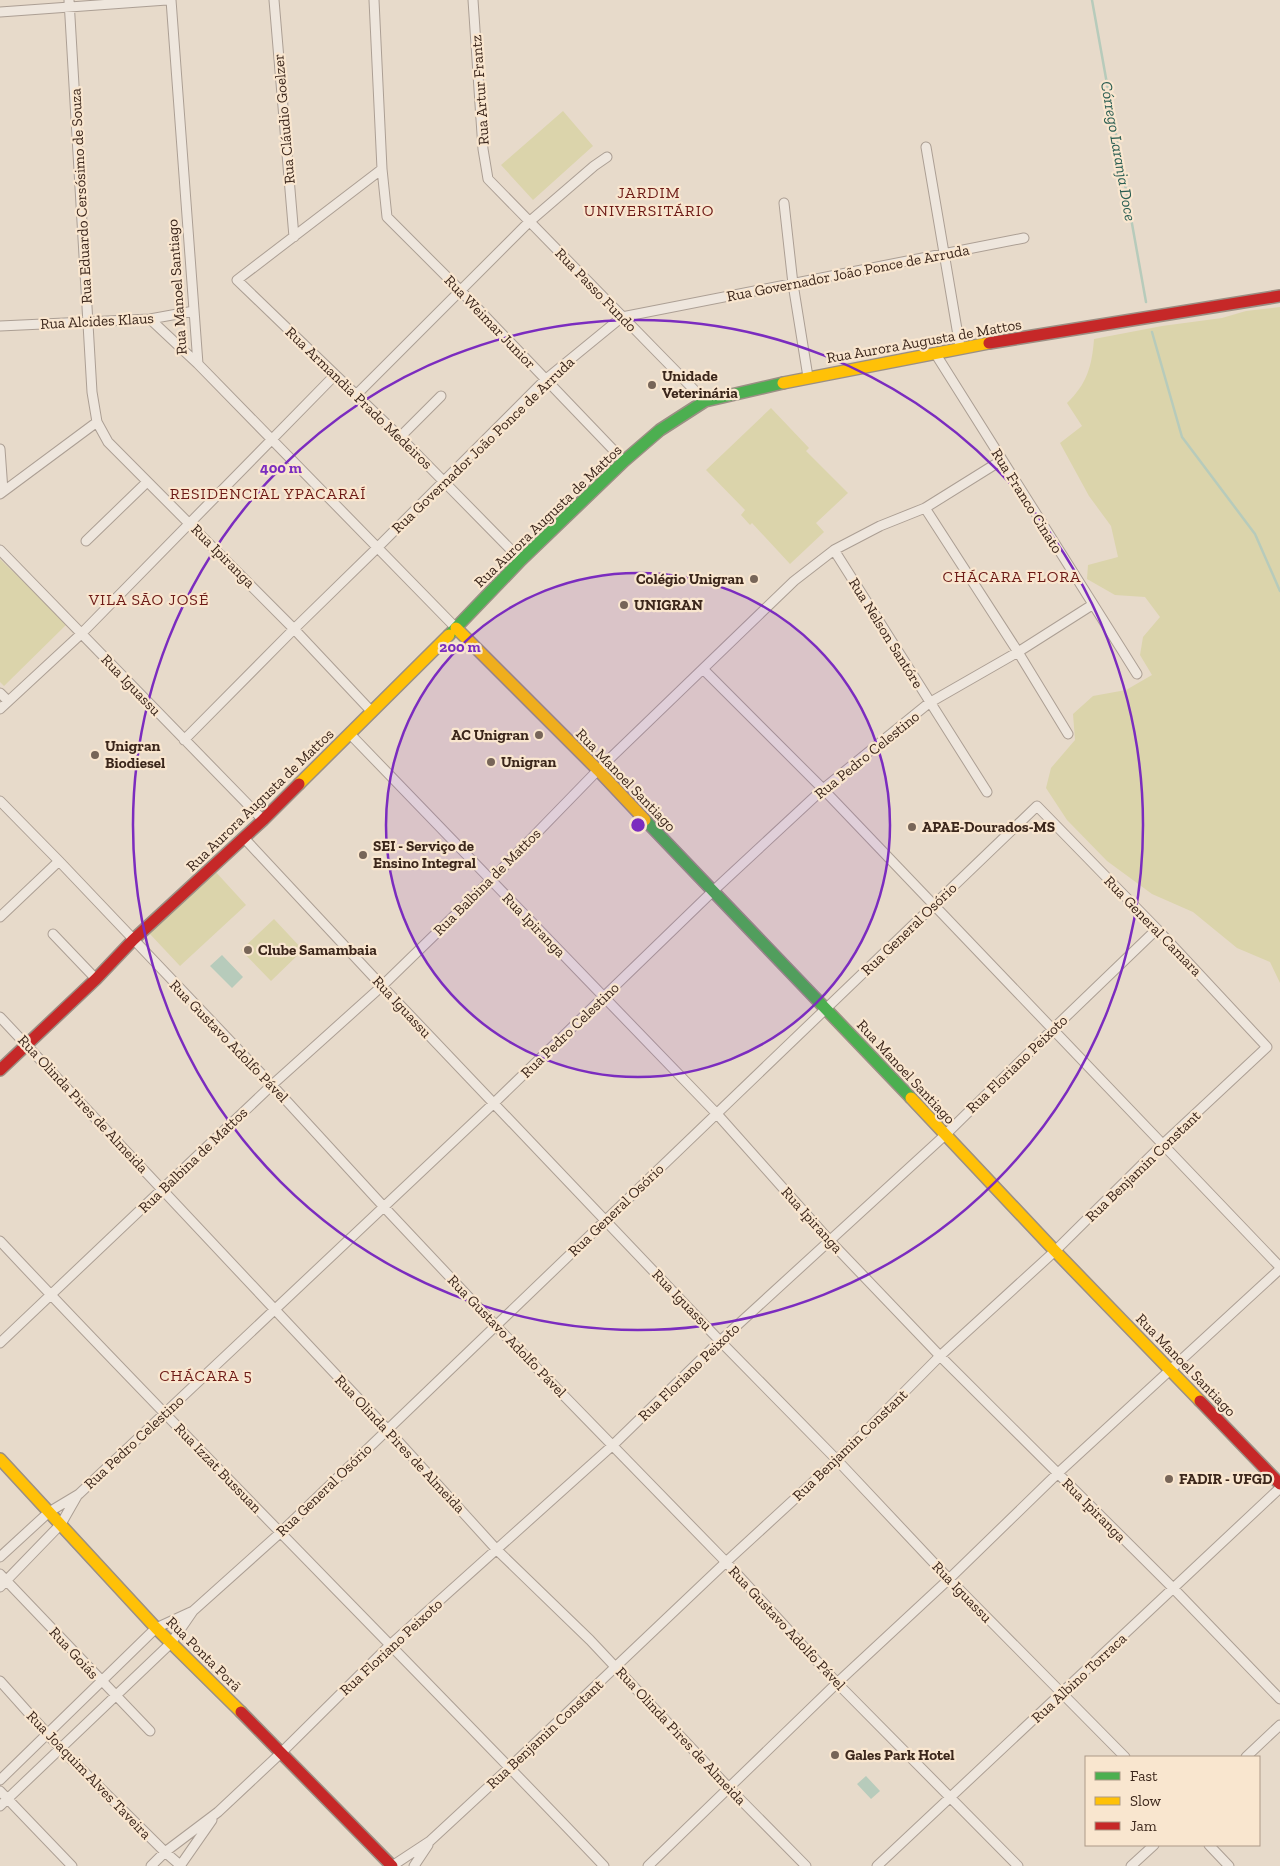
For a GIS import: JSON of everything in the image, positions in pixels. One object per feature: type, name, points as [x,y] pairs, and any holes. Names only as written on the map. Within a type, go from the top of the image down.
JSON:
[{"type":"street","points":[[0,12],[70,4],[167,0]]},
{"type":"street","name":"Rua Manoel Santiago","points":[[171,0],[198,364],[598,770],[712,892],[848,1030],[944,1136],[1280,1484]]},
{"type":"street","name":"Rua Cláudio Goelzer","points":[[274,0],[294,237]]},
{"type":"street","points":[[294,237],[382,169],[374,0]]},
{"type":"street","name":"Rua Artur Frantz","points":[[473,0],[483,149],[488,179]]},
{"type":"street","name":"Rua Eduardo Cersósimo de Souza","points":[[70,4],[92,392]]},
{"type":"street","points":[[926,147],[960,348]]},
{"type":"street","points":[[356,395],[529,222],[607,157]]},
{"type":"street","name":"Rua Weimar Junior","points":[[382,169],[386,217],[460,290],[624,461]]},
{"type":"street","name":"Rua Passo Fundo","points":[[488,179],[705,401]]},
{"type":"street","points":[[784,203],[793,284],[808,377]]},
{"type":"street","name":"Rua Armandia Prado Medeiros","points":[[294,237],[238,280],[400,437],[521,560]]},
{"type":"street","name":"Rua Governador João Ponce de Arruda","points":[[184,740],[545,380],[622,316],[1024,238]]},
{"type":"street","name":"Rua Aurora Augusta de Mattos","points":[[0,1070],[96,979],[133,940],[263,820],[456,628],[521,560],[624,461],[660,430],[705,401],[808,377],[960,348],[1280,296]]},
{"type":"street","name":"Rua Alcides Klaus","points":[[0,326],[150,319],[194,312]]},
{"type":"street","points":[[150,319],[198,364]]},
{"type":"street","name":"Rua Franco Cinato","points":[[935,353],[1137,674]]},
{"type":"street","points":[[0,709],[82,634],[191,524],[270,439],[335,375]]},
{"type":"street","name":"Rua Ipiranga","points":[[92,392],[97,422],[108,442],[294,629],[372,712]]},
{"type":"street","points":[[400,437],[441,396]]},
{"type":"street","points":[[2,493],[97,422]]},
{"type":"street","points":[[0,450],[2,493]]},
{"type":"street","name":"Rua Balbina de Mattos","points":[[0,1344],[162,1188],[382,986],[491,880],[598,770],[794,581],[834,550],[880,526],[925,508],[1002,460]]},
{"type":"street","points":[[86,541],[147,482]]},
{"type":"street","points":[[925,508],[1018,652],[1068,734]]},
{"type":"street","name":"Rua Iguassu","points":[[0,550],[263,820]]},
{"type":"street","name":"Rua Nelson Santóre","points":[[834,550],[987,792]]},
{"type":"street","name":"Rua Pedro Celestino","points":[[0,1556],[49,1512],[78,1494],[494,1104],[712,892],[823,789],[929,703],[1018,652],[1092,605]]},
{"type":"street","points":[[648,1866],[1057,1474],[1280,1268],[823,789],[703,669]]},
{"type":"street","points":[[0,693],[8,701]]},
{"type":"street","name":"Rua Ipiranga","points":[[350,734],[717,1114],[830,1241],[940,1356],[1174,1589],[1280,1699]]},
{"type":"street","name":"Rua Gustavo Adolfo Pável","points":[[0,801],[272,1085],[496,1326],[726,1562],[837,1683],[1018,1866]]},
{"type":"street","name":"Rua General Osório","points":[[0,1806],[171,1643],[193,1611],[280,1533],[388,1430],[1037,806]]},
{"type":"street","name":"Rua General Camara","points":[[1037,806],[1157,929],[1267,1047]]},
{"type":"street","name":"Rua Iguassu","points":[[244,838],[720,1341],[837,1460],[949,1579],[1124,1756]]},
{"type":"street","points":[[0,917],[59,861]]},
{"type":"street","name":"Rua Floriano Peixoto","points":[[151,1866],[165,1852],[218,1812],[282,1752],[391,1644],[612,1445],[720,1341],[944,1136],[1157,929]]},
{"type":"street","points":[[53,934],[96,979]]},
{"type":"street","name":"Rua Olinda Pires de Almeida","points":[[0,1017],[276,1309],[497,1550],[590,1640],[729,1788],[806,1866]]},
{"type":"street","name":"Rua Benjamin Constant","points":[[392,1866],[430,1841],[510,1767],[726,1562],[837,1460],[940,1356],[1055,1252],[1163,1144],[1267,1047]]},
{"type":"street","name":"Rua Izzat Bussuan","points":[[0,1241],[164,1413],[391,1644],[604,1866]]},
{"type":"street","name":"Rua Ponta Porã","points":[[0,1459],[156,1628],[282,1752],[392,1866]]},
{"type":"street","name":"Rua Albino Torraca","points":[[877,1866],[1280,1488]]},
{"type":"street","name":"Rua Pedro Celestino","points":[[2,1580],[61,1524],[78,1494]]},
{"type":"street","name":"Rua Goiás","points":[[2,1580],[150,1731]]},
{"type":"street","name":"Rua General Osório","points":[[0,1780],[156,1628],[193,1611]]},
{"type":"street","name":"Rua Joaquim Alves Taveira","points":[[0,1681],[60,1748],[180,1866]]},
{"type":"street","points":[[1247,1756],[1280,1725]]},
{"type":"street","points":[[0,1791],[72,1866]]},
{"type":"street","name":"Rua Floriano Peixoto","points":[[180,1866],[218,1812]]},
{"type":"street","name":"Rua Benjamin Constant","points":[[414,1866],[430,1841]]},
{"type":"street","points":[[1131,1866],[1153,1846]]},
{"type":"street","points":[[1211,1846],[1229,1866]]},
{"type":"shaded area","points":[[563,111],[593,146],[533,200],[501,165]]},
{"type":"shaded area","points":[[1280,307],[1280,983],[1270,962],[1237,948],[1193,912],[1152,894],[1107,861],[1067,820],[1046,788],[1051,768],[1075,740],[1073,714],[1093,696],[1126,690],[1152,675],[1140,655],[1143,637],[1160,617],[1145,597],[1115,595],[1087,579],[1088,565],[1118,557],[1111,526],[1089,496],[1060,443],[1082,426],[1067,403],[1084,382],[1092,358],[1094,339],[1162,326],[1222,318],[1246,311]]},
{"type":"shaded area","points":[[771,408],[809,448],[806,451],[848,493],[816,523],[824,532],[790,564],[752,523],[750,525],[741,515],[745,510],[706,470]]},
{"type":"shaded area","points":[[0,559],[67,624],[4,686],[0,682]]},
{"type":"shaded area","points":[[214,870],[246,905],[180,966],[149,933]]},
{"type":"shaded area","points":[[274,919],[303,950],[271,981],[241,950]]},
{"type":"shaded area","points":[[222,955],[243,977],[232,988],[210,966]]},
{"type":"shaded area","points":[[866,1776],[880,1791],[871,1799],[857,1784]]},
{"type":"waterway","name":"Córrego Laranja Doce","points":[[1092,0],[1146,302]]},
{"type":"waterway","name":"Córrego Laranja Doce","points":[[1152,332],[1182,437],[1255,534],[1280,591]]},
{"type":"traffic: fast","points":[[449,635],[521,560],[624,461],[660,430],[705,401],[783,383]]},
{"type":"traffic: fast","points":[[645,820],[911,1098]]},
{"type":"traffic: slow","points":[[783,383],[989,343]]},
{"type":"traffic: slow","points":[[456,628],[598,770],[645,820]]},
{"type":"traffic: slow","points":[[299,784],[449,635]]},
{"type":"traffic: slow","points":[[911,1098],[1200,1401]]},
{"type":"traffic: slow","points":[[0,1459],[156,1628],[241,1712]]},
{"type":"traffic: jam","points":[[989,343],[1280,296]]},
{"type":"traffic: jam","points":[[0,1070],[96,979],[133,940],[263,820],[299,784]]},
{"type":"traffic: jam","points":[[1200,1401],[1280,1484]]},
{"type":"traffic: jam","points":[[241,1712],[392,1866]]},
{"type":"place","name":"Unidade Veterinária","points":[[652,385]]},
{"type":"place","name":"Colégio Unigran","points":[[754,579]]},
{"type":"place","name":"UNIGRAN","points":[[624,605]]},
{"type":"place","name":"AC Unigran","points":[[539,735]]},
{"type":"place","name":"Unigran Biodiesel","points":[[95,755]]},
{"type":"place","name":"Unigran","points":[[491,762]]},
{"type":"place","name":"APAE-Dourados-MS","points":[[912,827]]},
{"type":"place","name":"SEI - Serviço de Ensino Integral","points":[[363,855]]},
{"type":"place","name":"Clube Samambaia","points":[[248,950]]},
{"type":"place","name":"FADIR - UFGD","points":[[1169,1479]]},
{"type":"place","name":"Gales Park Hotel","points":[[835,1755]]},
{"type":"district","name":"JARDIM UNIVERSITÁRIO","points":[[649,201]]},
{"type":"district","name":"RESIDENCIAL YPACARAÍ","points":[[268,493]]},
{"type":"district","name":"CHÁCARA FLORA","points":[[1012,576]]},
{"type":"district","name":"VILA SÃO JOSÉ","points":[[149,599]]},
{"type":"district","name":"CHÁCARA 5","points":[[206,1375]]}]
